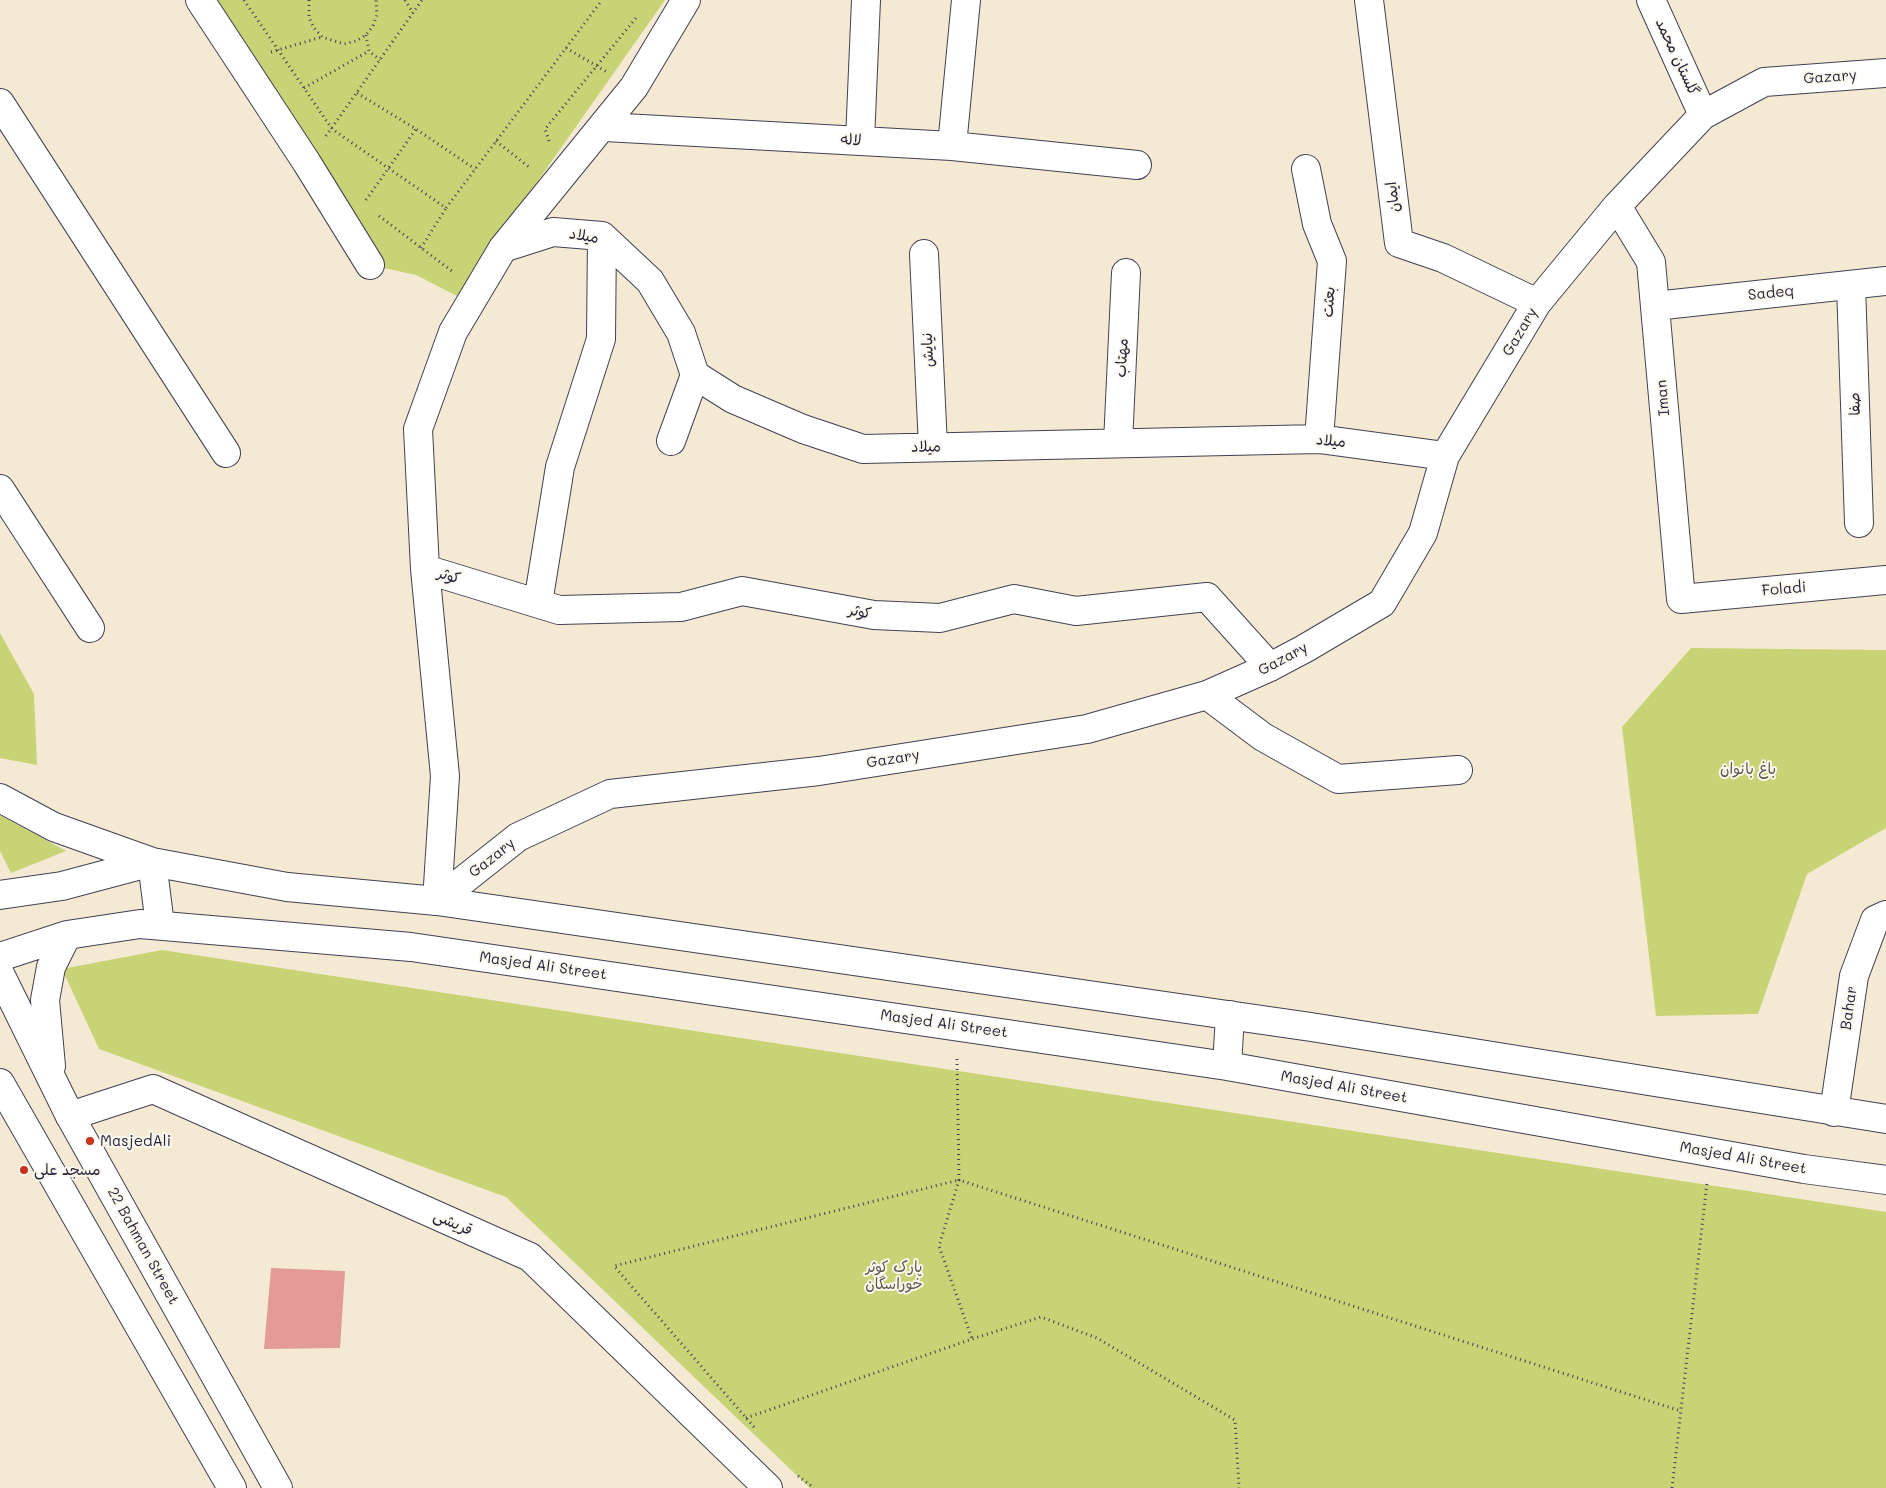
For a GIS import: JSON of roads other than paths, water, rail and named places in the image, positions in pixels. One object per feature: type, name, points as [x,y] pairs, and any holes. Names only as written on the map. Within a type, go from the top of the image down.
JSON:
[{"type":"street","points":[[200,0],[308,163],[370,265]]},
{"type":"street","points":[[437,901],[445,776],[425,569],[418,429],[454,332],[503,248],[604,127],[634,87],[686,0]]},
{"type":"street","points":[[860,140],[866,0]]},
{"type":"street","points":[[952,146],[966,0]]},
{"type":"street","name":"ایمان","points":[[1369,0],[1399,243],[1443,258],[1537,303]]},
{"type":"street","name":"گلستان محمد","points":[[1650,0],[1703,115]]},
{"type":"street","name":"Gazary","points":[[437,901],[518,837],[610,794],[819,771],[1087,729],[1207,695],[1270,667],[1382,603],[1422,533],[1445,456],[1537,303],[1617,206],[1703,115],[1764,82],[1886,72]]},
{"type":"street","points":[[0,103],[226,453]]},
{"type":"street","name":"لاله","points":[[604,127],[952,146],[1137,165]]},
{"type":"street","name":"بعثت","points":[[1306,169],[1317,224],[1332,261],[1320,439]]},
{"type":"street","name":"Iman","points":[[1617,206],[1652,262],[1681,599]]},
{"type":"street","name":"میلاد","points":[[503,248],[553,232],[602,236],[650,281],[681,333],[695,375],[732,399],[802,430],[863,448],[1320,439],[1445,456]]},
{"type":"street","points":[[538,603],[560,467],[601,339],[602,236]]},
{"type":"street","name":"نیایش","points":[[924,254],[933,447]]},
{"type":"street","name":"مهتاب","points":[[1118,443],[1126,273]]},
{"type":"street","name":"Sadeq","points":[[1655,306],[1886,281]]},
{"type":"street","name":"صفا","points":[[1851,285],[1859,523]]},
{"type":"street","points":[[671,441],[695,375]]},
{"type":"street","points":[[0,490],[90,628]]},
{"type":"street","name":"کوثر","points":[[425,569],[559,610],[681,607],[742,591],[874,615],[940,618],[1014,599],[1076,611],[1207,597],[1270,667]]},
{"type":"street","name":"Foladi","points":[[1681,599],[1886,580]]},
{"type":"street","points":[[1207,695],[1263,737],[1338,779],[1458,770]]},
{"type":"street","points":[[0,798],[54,827],[152,862],[287,887],[437,901],[1230,1015],[1886,1119]]},
{"type":"street","points":[[0,896],[62,886],[152,862]]},
{"type":"street","points":[[152,862],[160,925]]},
{"type":"street","name":"Bahar","points":[[1834,1112],[1854,976],[1875,920],[1886,915]]},
{"type":"street","name":"Masjed Ali Street","points":[[0,956],[67,936],[140,924],[411,947],[1227,1066],[1804,1169],[1886,1180]]},
{"type":"street","points":[[53,1082],[45,1000],[51,968],[67,936]]},
{"type":"street","name":"22 Bahman Street","points":[[0,974],[70,1116],[278,1488]]},
{"type":"street","points":[[1227,1066],[1230,1015]]},
{"type":"street","points":[[0,1083],[232,1488]]},
{"type":"street","name":"قریشی","points":[[70,1116],[153,1089],[530,1257],[768,1488]]},
{"type":"place","name":"MasjedAli","points":[[90,1141]]},
{"type":"place","name":"مسجد علی","points":[[24,1170]]},
{"type":"park label","name":"باغ بانوان","points":[[1748,769]]},
{"type":"park label","name":"پارک کوثر خوراسگان","points":[[894,1276]]}]
